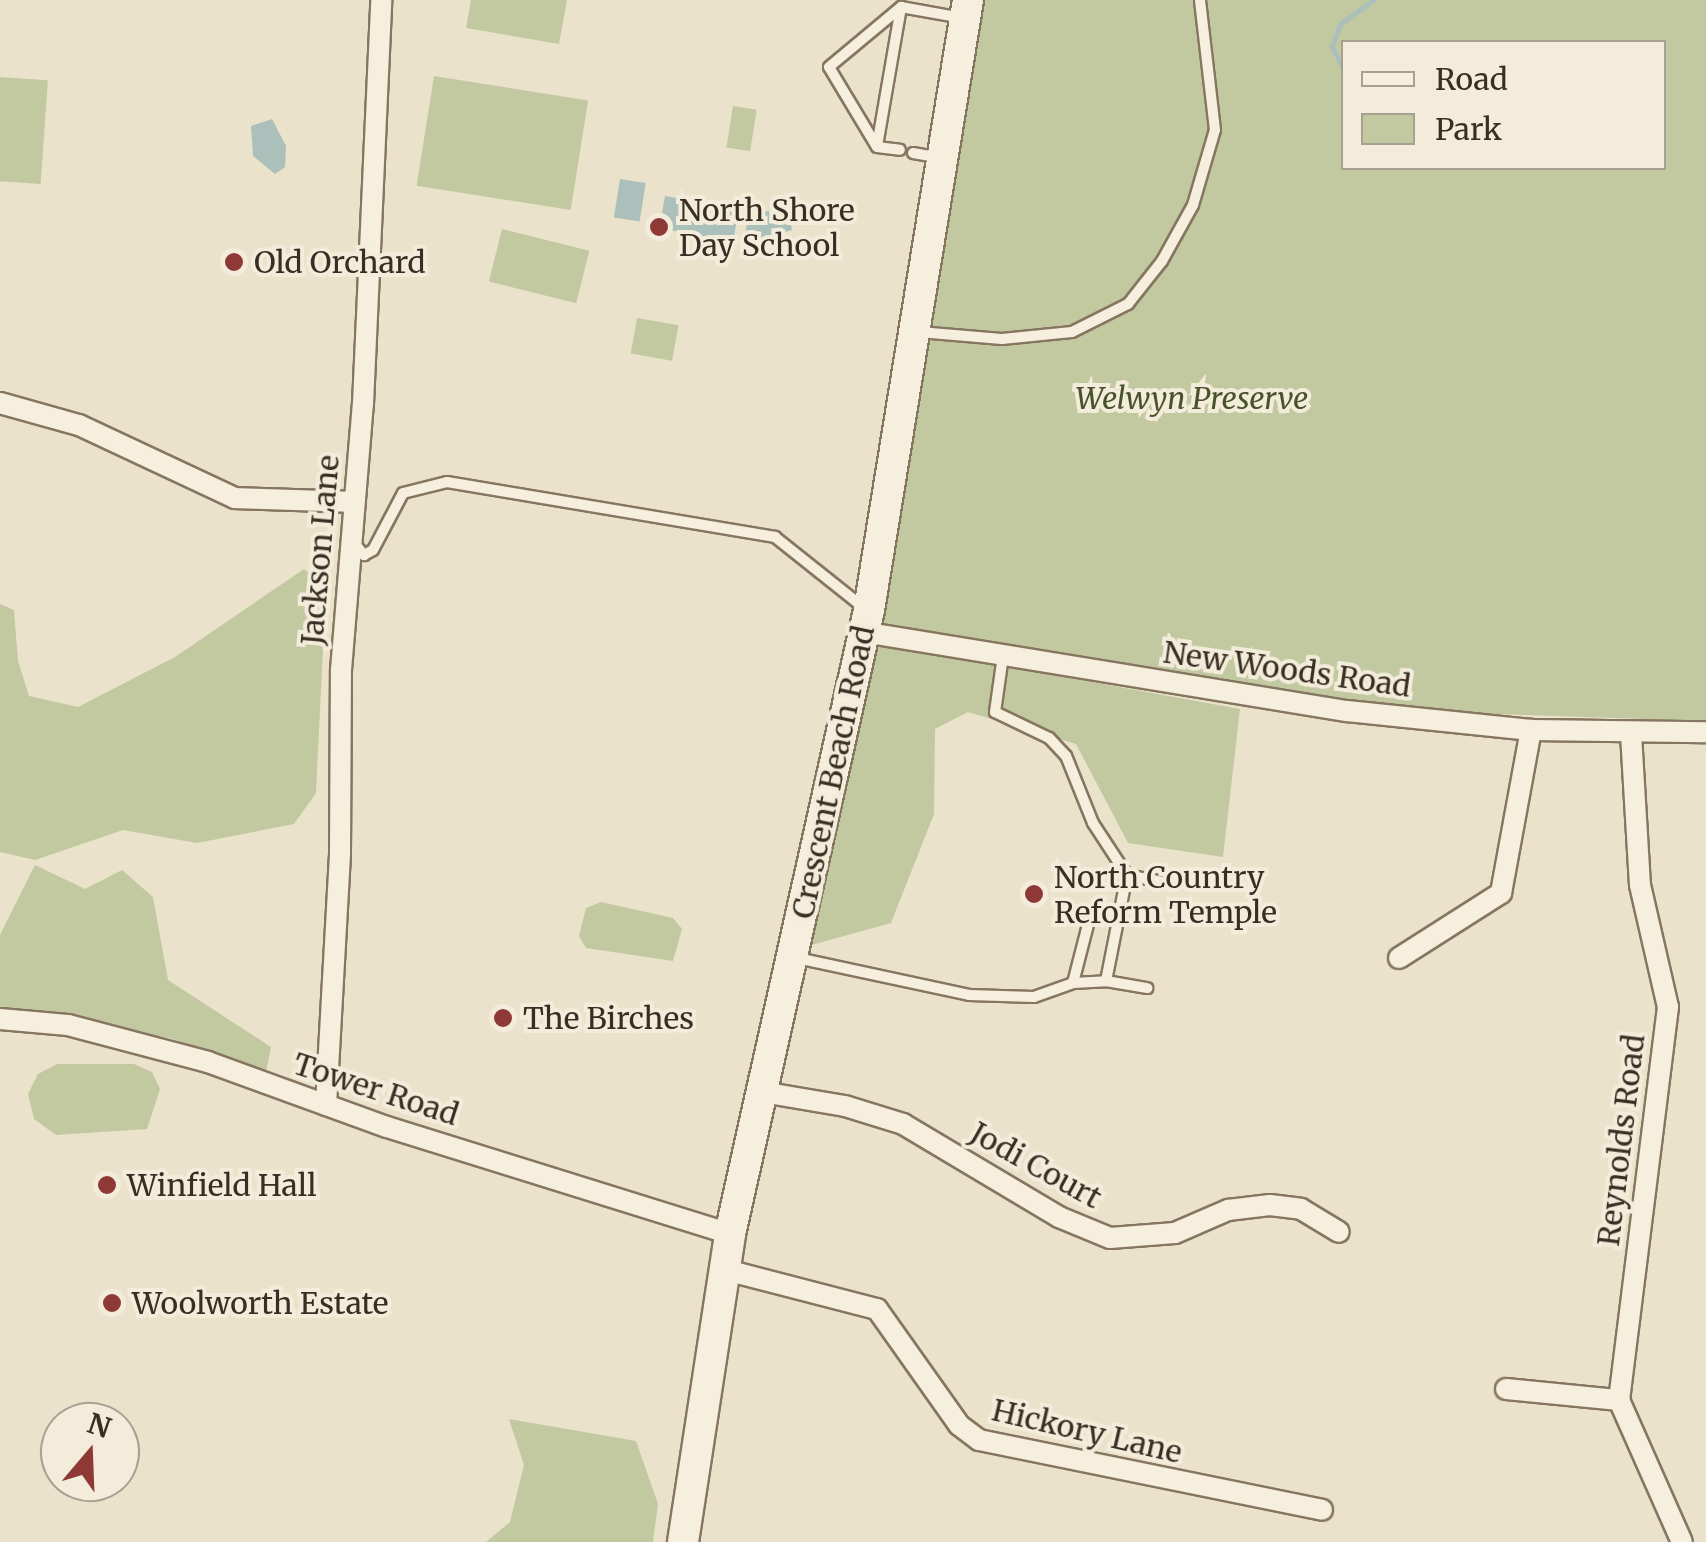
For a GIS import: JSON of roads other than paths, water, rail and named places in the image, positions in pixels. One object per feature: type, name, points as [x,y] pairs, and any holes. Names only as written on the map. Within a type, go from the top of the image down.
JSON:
[{"type":"street","name":"Jackson Lane","points":[[326,1106],[348,537],[354,502],[381,0]]},
{"type":"street","name":"Crescent Beach Road","points":[[684,1542],[730,1234],[866,621],[913,331],[927,155],[967,9]]},
{"type":"street","points":[[0,403],[80,425],[235,498],[354,502]]},
{"type":"street","name":"New Woods Road","points":[[866,621],[1004,656],[1347,711],[1531,730],[1706,732]]},
{"type":"street","points":[[1400,958],[1502,893],[1531,730]]},
{"type":"street","name":"Reynolds Road","points":[[1619,1400],[1668,1007],[1640,885],[1631,734]]},
{"type":"street","name":"Tower Road","points":[[0,1019],[123,1037],[730,1234]]},
{"type":"street","name":"Jodi Court","points":[[762,1092],[845,1106],[903,1124],[1059,1217],[1110,1238],[1175,1232],[1228,1210],[1270,1205],[1301,1209],[1340,1232]]},
{"type":"street","name":"Hickory Lane","points":[[726,1270],[877,1309],[959,1425],[979,1440],[1322,1510]]},
{"type":"street","points":[[1506,1390],[1619,1400],[1682,1542]]},
{"type":"lane","points":[[913,331],[1002,339],[1072,332],[1128,304],[1162,262],[1193,205],[1215,130],[1200,0]]},
{"type":"lane","points":[[877,147],[901,7]]},
{"type":"lane","points":[[877,147],[829,67],[901,7],[967,9]]},
{"type":"lane","points":[[877,147],[900,150]]},
{"type":"lane","points":[[348,537],[364,555],[403,493],[447,482],[775,537],[866,621]]},
{"type":"lane","points":[[1004,656],[995,712],[1050,738],[1066,756],[1094,823],[1127,875],[1106,981]]},
{"type":"lane","points":[[1127,875],[1164,882]]},
{"type":"lane","points":[[1073,983],[1090,917],[1120,910]]},
{"type":"lane","points":[[792,957],[970,994],[1034,998],[1073,983],[1106,981],[1147,988]]},
{"type":"water","points":[[272,119],[286,146],[285,167],[275,174],[253,156],[251,126]]},
{"type":"water","points":[[620,179],[646,183],[640,222],[614,218]]},
{"type":"water","points":[[665,196],[739,209],[733,242],[659,228]]},
{"type":"water","points":[[749,208],[789,215],[792,230],[770,236],[767,247],[744,244]]},
{"type":"waterway","points":[[1341,64],[1332,46],[1340,24],[1373,0]]},
{"type":"place","name":"North Shore Day School","points":[[659,227]]},
{"type":"place","name":"Old Orchard","points":[[234,262]]},
{"type":"place","name":"North Country Reform Temple","points":[[1034,894]]},
{"type":"place","name":"The Birches","points":[[503,1018]]},
{"type":"place","name":"Winfield Hall","points":[[107,1185]]},
{"type":"place","name":"Woolworth Estate","points":[[112,1303]]},
{"type":"park label","name":"Welwyn Preserve","points":[[1192,398]]}]
